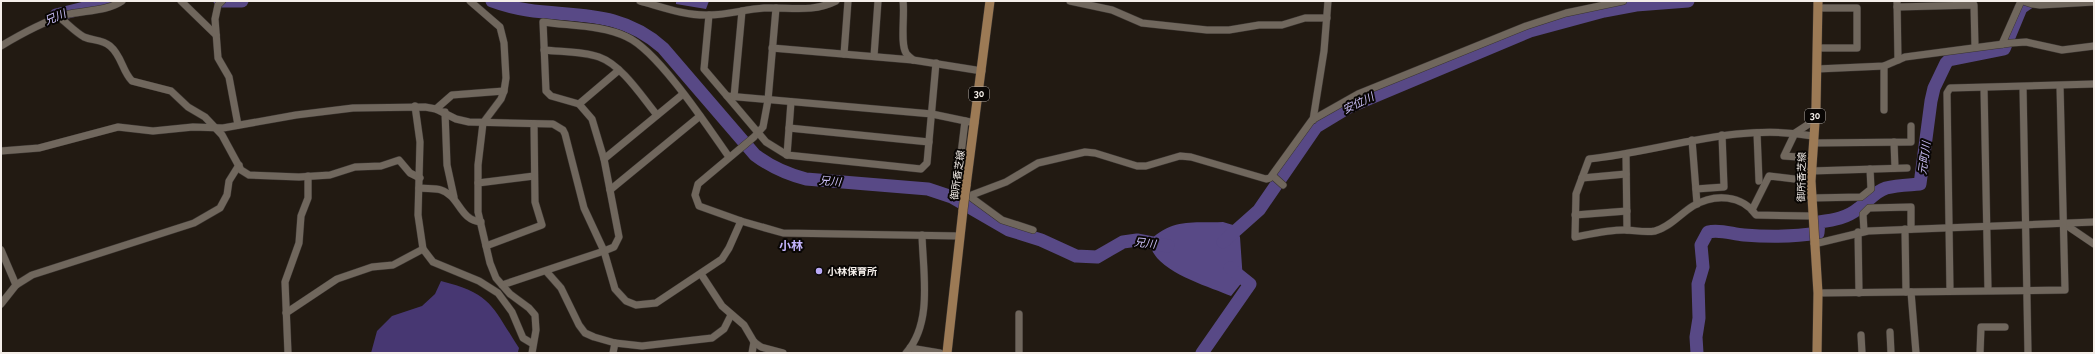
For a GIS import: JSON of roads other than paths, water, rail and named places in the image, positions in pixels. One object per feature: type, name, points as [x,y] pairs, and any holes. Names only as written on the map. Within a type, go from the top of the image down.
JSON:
[{"type":"main road","name":"御所香芝線","points":[[947,353],[963,210],[990,1]]},
{"type":"main road","name":"御所香芝線","points":[[1817,353],[1818,293],[1812,216],[1811,171],[1815,120],[1818,5]]},
{"type":"street","points":[[1,46],[59,17],[111,6],[122,1]]},
{"type":"street","points":[[181,1],[216,35]]},
{"type":"street","points":[[470,1],[494,21],[503,34],[506,78],[501,99],[483,123],[477,202],[480,222],[492,269],[502,285],[510,294],[529,308],[535,315],[536,322],[532,353]]},
{"type":"street","points":[[640,1],[675,11],[709,15],[764,8],[812,9],[821,8],[836,1]]},
{"type":"street","points":[[844,54],[848,1]]},
{"type":"street","points":[[874,56],[878,1]]},
{"type":"street","points":[[902,1],[905,15],[903,47],[905,53],[913,60]]},
{"type":"street","points":[[1070,1],[1112,10],[1142,23],[1207,30],[1229,30],[1259,25],[1282,25],[1305,18],[1327,18]]},
{"type":"street","points":[[1312,120],[1324,51],[1328,1]]},
{"type":"street","points":[[969,196],[1006,182],[1038,163],[1090,152],[1137,166],[1146,166],[1180,156],[1191,157],[1266,179],[1273,176],[1312,120],[1322,113],[1375,86],[1526,26],[1566,13],[1623,1]]},
{"type":"street","points":[[2002,44],[2026,2],[2094,2]]},
{"type":"street","points":[[220,3],[215,19],[218,58],[229,77],[238,125]]},
{"type":"street","points":[[1898,60],[1897,4],[1974,5],[1975,47]]},
{"type":"street","points":[[1817,48],[1857,48],[1858,8],[1818,5]]},
{"type":"street","points":[[776,8],[765,119],[756,136],[698,184],[695,190],[695,201],[703,209],[783,233],[960,236]]},
{"type":"street","points":[[731,96],[742,11]]},
{"type":"street","points":[[709,15],[704,68],[731,96],[756,136],[787,155],[921,169],[927,163],[936,63]]},
{"type":"street","points":[[59,17],[84,37],[99,40],[111,47],[121,58],[125,71],[132,81],[171,91],[188,106],[206,117],[216,127],[241,170],[249,175],[308,176],[330,174],[355,167],[381,166],[399,160],[410,173],[420,178]]},
{"type":"street","points":[[502,285],[604,251],[614,246],[619,237],[604,159],[595,125],[588,113],[579,104],[551,96],[546,91],[543,22],[616,33],[637,43],[647,51],[683,94],[729,157]]},
{"type":"street","points":[[1816,69],[1884,66],[1911,56],[2011,43],[2026,42],[2062,50],[2094,46]]},
{"type":"street","points":[[772,48],[913,60],[982,70]]},
{"type":"street","points":[[544,50],[600,57],[619,70],[657,115]]},
{"type":"street","points":[[1882,106],[1884,66]]},
{"type":"street","points":[[579,104],[619,70]]},
{"type":"street","points":[[1950,291],[1947,93],[1950,88],[2094,84]]},
{"type":"street","points":[[1818,293],[2065,290],[2060,86]]},
{"type":"street","points":[[2023,87],[2028,353]]},
{"type":"street","points":[[1984,88],[1988,290]]},
{"type":"street","points":[[436,109],[447,99],[458,94],[504,91]]},
{"type":"street","points":[[604,159],[683,94]]},
{"type":"street","points":[[731,96],[932,114],[975,123]]},
{"type":"street","points":[[787,155],[791,102]]},
{"type":"street","points":[[1,151],[35,149],[72,141],[107,129],[118,127],[152,131],[193,126],[229,128],[238,125],[353,108],[414,106],[436,109],[463,121],[483,123],[553,124],[563,130],[584,208],[604,251],[615,289],[626,302],[636,305],[656,303],[701,274],[726,254],[741,221]]},
{"type":"street","points":[[414,106],[420,142],[418,215],[422,250],[433,262],[479,280],[498,293],[512,312],[523,338],[533,344]]},
{"type":"street","points":[[445,112],[447,165],[454,197],[460,209],[470,220],[480,222]]},
{"type":"street","points":[[610,190],[700,116]]},
{"type":"street","points":[[965,120],[957,187],[1002,220],[1033,230]]},
{"type":"street","points":[[1812,158],[1784,156],[1795,133],[1815,120]]},
{"type":"street","points":[[486,246],[542,225],[535,202],[534,124]]},
{"type":"street","points":[[1812,216],[1756,215],[1739,200],[1730,198],[1711,199],[1697,204],[1672,223],[1656,230],[1648,232],[1627,230],[1575,237],[1576,194],[1589,159],[1626,155],[1692,140],[1722,135],[1757,133],[1795,133],[1813,140],[1911,142],[1911,126]]},
{"type":"street","points":[[789,128],[929,142]]},
{"type":"street","points":[[1757,133],[1759,181]]},
{"type":"street","points":[[1696,189],[1724,187],[1722,135]]},
{"type":"street","points":[[1692,140],[1697,204]]},
{"type":"street","points":[[1894,142],[1896,168]]},
{"type":"street","points":[[1626,155],[1627,230]]},
{"type":"street","points":[[1,304],[16,285],[32,275],[194,223],[204,218],[220,208],[225,202],[229,182],[239,165]]},
{"type":"street","points":[[1811,171],[1907,168]]},
{"type":"street","points":[[1811,198],[1862,197],[1870,189],[1870,169]]},
{"type":"street","points":[[1582,178],[1626,174]]},
{"type":"street","points":[[288,353],[285,282],[299,243],[301,216],[308,198],[308,176]]},
{"type":"street","points":[[478,183],[534,176]]},
{"type":"street","points":[[1273,176],[1283,185]]},
{"type":"street","points":[[1752,210],[1769,176],[1811,182]]},
{"type":"street","points":[[419,188],[441,190],[454,197]]},
{"type":"street","points":[[1859,293],[1863,214],[1869,208],[1911,207],[1908,229],[1909,292],[1916,353]]},
{"type":"street","points":[[1575,215],[1627,211]]},
{"type":"street","points":[[1814,237],[1908,229],[2094,222]]},
{"type":"street","points":[[2063,223],[2094,244]]},
{"type":"street","points":[[922,235],[923,317],[919,334],[908,350],[940,353]]},
{"type":"street","points":[[1,250],[16,285]]},
{"type":"street","points":[[286,313],[337,279],[372,267],[393,265],[422,250]]},
{"type":"street","points":[[546,271],[561,288],[579,325],[585,332],[594,337],[615,343],[649,345],[712,338],[724,329],[731,315]]},
{"type":"street","points":[[701,274],[722,306],[744,325],[754,342],[761,346],[783,353]]},
{"type":"street","points":[[1018,314],[1019,353]]},
{"type":"street","points":[[1980,353],[1981,327],[2005,327]]},
{"type":"street","points":[[1890,332],[1891,353]]},
{"type":"street","points":[[1861,335],[1862,353]]},
{"type":"street","points":[[752,353],[754,342]]},
{"type":"street","points":[[613,353],[615,343]]},
{"type":"waterway","name":"兄川","points":[[56,15],[113,1]]},
{"type":"waterway","name":"兄川","points":[[220,1],[242,1]]},
{"type":"waterway","name":"兄川","points":[[492,1],[515,8],[601,18],[622,24],[643,33],[663,48],[755,155],[773,167],[792,175],[806,179],[928,189],[952,197],[1009,230],[1041,240],[1076,256],[1097,257],[1123,242],[1137,240],[1168,246]]},
{"type":"waterway","name":"安位川","points":[[1223,242],[1259,210],[1316,127],[1349,107],[1530,31],[1604,11],[1636,5],[1688,1]]},
{"type":"waterway","name":"元町川","points":[[1697,353],[1696,337],[1699,318],[1698,284],[1703,267],[1701,245],[1708,232],[1717,231],[1744,235],[1772,236],[1818,233],[1819,222],[1850,214],[1875,194],[1886,188],[1920,184],[1931,101],[1934,88],[1946,63],[1949,60],[2004,49],[2021,8],[2031,1]]},
{"type":"waterway","name":"安位川","points":[[1202,353],[1250,284],[1230,268]]},
{"type":"place","name":"小林保育所","points":[[819,271]]},
{"type":"district","name":"小林","points":[[791,246]]}]
